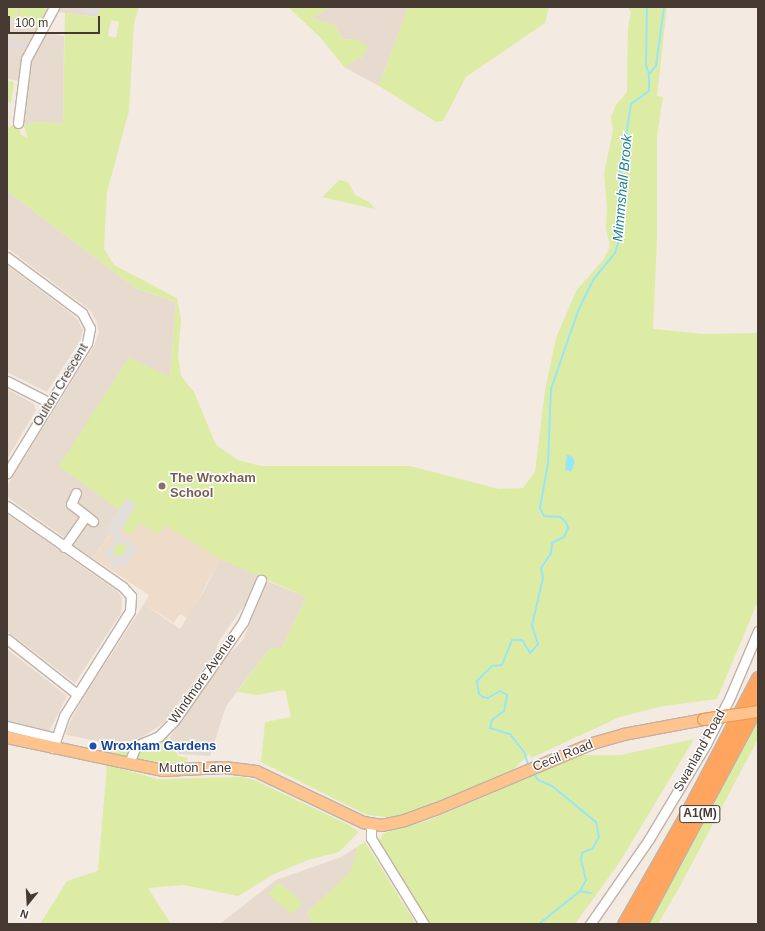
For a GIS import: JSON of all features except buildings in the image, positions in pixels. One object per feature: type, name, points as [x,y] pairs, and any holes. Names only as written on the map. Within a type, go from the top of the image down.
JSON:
[{"type":"highway","name":"A1(M)","points":[[624,924],[685,818],[758,678]]},
{"type":"highway","name":"A1(M)","points":[[640,924],[758,703]]},
{"type":"main road","name":"Cecil Road","points":[[373,824],[388,825],[404,820],[530,769],[622,734],[703,719],[758,711]]},
{"type":"main road","name":"Mutton Lane","points":[[7,737],[55,743],[129,763],[162,770],[224,767],[256,771],[373,824]]},
{"type":"street","points":[[18,123],[26,60],[54,7]]},
{"type":"street","name":"Oulton Crescent","points":[[7,257],[82,313],[90,328],[89,339],[7,473]]},
{"type":"street","points":[[7,381],[50,404]]},
{"type":"street","points":[[64,547],[89,519],[71,504],[76,493]]},
{"type":"street","points":[[7,506],[123,587],[129,592],[132,602],[129,614],[64,716],[55,743]]},
{"type":"street","name":"Windmore Avenue","points":[[129,763],[136,746],[159,736],[174,721],[243,622],[261,580]]},
{"type":"street","name":"Swanland Road","points":[[590,924],[649,838],[706,744],[730,697],[758,631]]},
{"type":"street","points":[[7,639],[78,694]]},
{"type":"street","name":"Mutton Lane","points":[[7,726],[55,743]]},
{"type":"street","points":[[373,824],[371,838],[424,924]]},
{"type":"shaded area","points":[[7,7],[45,8],[45,16],[28,44],[9,36]]},
{"type":"shaded area","points":[[59,7],[100,7],[98,17],[57,12]]},
{"type":"shaded area","points":[[83,7],[99,7],[97,16],[83,12]]},
{"type":"shaded area","points":[[330,7],[408,7],[379,86],[344,67],[363,56],[355,39],[343,40],[334,25],[311,18]]},
{"type":"shaded area","points":[[7,31],[10,31],[9,36],[28,44],[25,49],[20,46],[18,50],[7,47]]},
{"type":"shaded area","points":[[45,32],[64,36],[63,124],[38,122],[24,126],[22,119],[30,59]]},
{"type":"shaded area","points":[[20,45],[25,49],[19,81],[7,79],[7,47]]},
{"type":"shaded area","points":[[7,191],[137,289],[176,302],[170,377],[119,510],[105,532],[109,535],[93,558],[71,544],[88,523],[93,527],[98,519],[77,506],[73,512],[79,516],[65,538],[10,499],[7,494],[7,486],[95,344],[99,332],[97,322],[90,310],[7,248]]},
{"type":"shaded area","points":[[7,265],[69,312],[77,319],[83,330],[80,341],[47,392],[7,372]]},
{"type":"shaded area","name":"The Wroxham School","points":[[129,357],[220,559],[188,619],[180,614],[174,623],[144,604],[149,595],[93,558],[109,536],[105,532],[119,510],[59,466]]},
{"type":"shaded area","points":[[7,389],[34,404],[36,410],[7,459]]},
{"type":"shaded area","points":[[127,498],[136,505],[119,534],[138,548],[126,567],[119,563],[117,569],[110,567],[111,560],[102,556],[114,539],[113,534],[107,530]],"holes":[[[119,542],[124,542],[127,547],[123,555],[116,558],[112,552]]]},
{"type":"shaded area","points":[[7,514],[116,590],[122,598],[121,613],[75,683],[7,631]]},
{"type":"shaded area","points":[[220,559],[258,574],[245,604],[219,641],[215,652],[165,722],[141,738],[118,745],[67,735],[66,732],[72,718],[87,692],[144,604],[180,629],[204,591]]},
{"type":"shaded area","points":[[267,581],[306,597],[282,648],[270,648],[226,706],[210,756],[179,754],[170,737],[225,658],[243,640]]},
{"type":"shaded area","points":[[7,649],[67,696],[49,732],[7,721]]},
{"type":"shaded area","points":[[358,846],[352,871],[307,913],[313,924],[221,923],[276,880],[341,857]]},
{"type":"green space","points":[[7,7],[19,7],[17,17],[7,19]]},
{"type":"green space","points":[[20,7],[45,8],[46,14],[37,29],[27,28],[28,20],[19,19]]},
{"type":"green space","points":[[100,7],[139,7],[134,23],[129,111],[107,192],[104,249],[114,265],[177,298],[181,319],[178,356],[181,376],[194,392],[216,445],[238,460],[261,466],[410,466],[499,489],[523,488],[535,472],[545,390],[556,338],[576,291],[603,260],[610,247],[606,228],[607,208],[604,173],[613,131],[611,117],[616,105],[627,92],[628,28],[631,12],[628,7],[667,7],[657,96],[663,97],[657,136],[657,239],[653,329],[704,334],[758,333],[758,601],[717,699],[663,706],[620,717],[531,758],[529,754],[512,771],[398,818],[367,815],[261,762],[265,722],[291,717],[285,690],[257,695],[237,692],[270,648],[282,648],[306,597],[220,559],[165,525],[158,535],[140,523],[131,535],[122,529],[136,505],[127,498],[119,510],[59,466],[129,357],[170,377],[176,302],[137,289],[7,191],[7,128],[15,124],[20,127],[20,134],[28,139],[24,126],[38,122],[63,124],[65,13],[97,17]],"holes":[[[111,20],[119,22],[116,38],[108,36]]]},
{"type":"green space","points":[[288,7],[330,7],[311,18],[334,25],[343,40],[355,39],[368,47],[363,56],[344,67],[321,38]]},
{"type":"green space","points":[[408,7],[549,7],[545,23],[466,77],[443,121],[436,122],[379,86]]},
{"type":"green space","points":[[7,81],[14,82],[11,103],[7,102]]},
{"type":"green space","points":[[339,180],[348,182],[355,195],[369,202],[375,209],[322,197]]},
{"type":"green space","points":[[117,543],[123,543],[127,547],[127,553],[123,557],[117,557],[113,553],[113,547]]},
{"type":"green space","points":[[758,718],[758,739],[680,886],[658,924],[648,924]]},
{"type":"green space","points":[[169,730],[172,732],[168,737],[178,756],[188,758],[185,766],[169,767],[135,759],[138,750]]},
{"type":"green space","points":[[694,739],[619,863],[575,924],[428,924],[378,843],[383,834],[388,831],[427,821],[581,755],[621,755]]},
{"type":"green space","points":[[123,746],[129,752],[125,758],[103,753],[107,748]]},
{"type":"green space","points":[[107,765],[158,779],[242,777],[254,780],[347,824],[359,832],[339,852],[308,860],[274,874],[238,896],[184,885],[148,888],[171,924],[40,924],[67,881],[98,871]]},
{"type":"green space","points":[[365,842],[416,924],[313,924],[307,913],[351,871],[358,846]]},
{"type":"green space","points":[[278,882],[303,902],[293,915],[268,894]]},
{"type":"water","points":[[567,455],[572,456],[575,462],[571,472],[565,469]]},
{"type":"waterway","name":"Mimmshall Brook","points":[[647,7],[646,65],[649,74]]},
{"type":"waterway","name":"Mimmshall Brook","points":[[529,767],[524,752],[510,734],[490,728],[492,720],[504,711],[507,695],[500,691],[488,698],[483,697],[479,694],[477,681],[492,666],[502,665],[512,640],[522,640],[530,653],[538,644],[532,625],[543,578],[541,568],[551,553],[552,543],[564,537],[568,528],[566,522],[560,517],[544,516],[540,508],[548,463],[551,389],[578,311],[593,280],[615,253],[618,243],[620,175],[631,104],[649,91],[649,74],[656,66],[664,7]]},
{"type":"waterway","name":"Mimmshall Brook","points":[[532,772],[538,780],[552,786],[596,822],[599,837],[593,848],[582,853],[581,860],[586,880],[580,891],[539,924]]},
{"type":"waterway","points":[[580,891],[591,893]]},
{"type":"place","name":"The Wroxham School","points":[[162,486]]},
{"type":"place","name":"Wroxham Gardens","points":[[93,746]]}]
